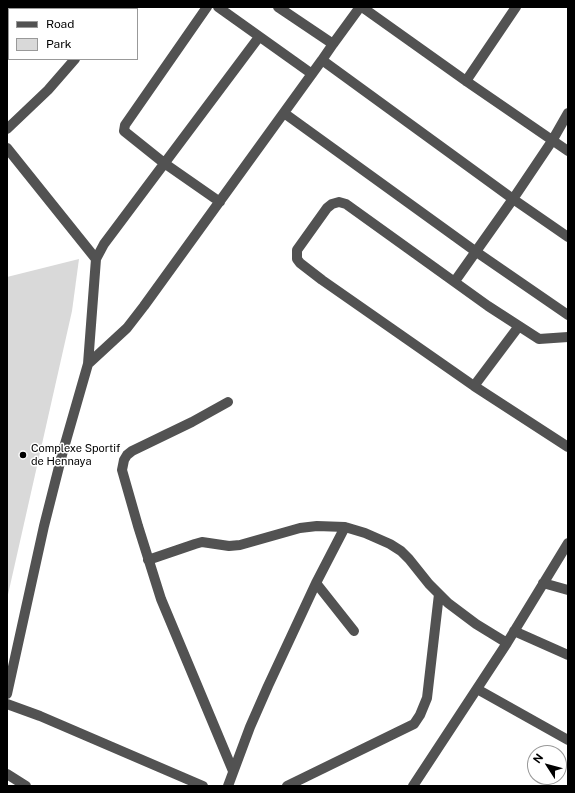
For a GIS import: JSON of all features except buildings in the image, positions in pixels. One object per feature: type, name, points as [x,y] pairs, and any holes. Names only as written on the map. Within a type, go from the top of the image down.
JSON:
[{"type":"street","points":[[207,7],[124,128],[126,133],[164,163],[220,202]]},
{"type":"street","points":[[218,7],[312,74]]},
{"type":"street","points":[[278,7],[333,44]]},
{"type":"street","points":[[88,364],[127,328],[361,7],[568,151]]},
{"type":"street","points":[[372,14],[381,7]]},
{"type":"street","points":[[466,81],[516,7]]},
{"type":"street","points":[[7,694],[44,526],[63,450],[88,364],[96,259],[104,244],[259,37]]},
{"type":"street","points":[[7,129],[48,90],[74,60]]},
{"type":"street","points":[[322,60],[513,199],[568,237]]},
{"type":"street","points":[[284,113],[475,251],[568,315]]},
{"type":"street","points":[[454,281],[513,199],[568,113]]},
{"type":"street","points":[[7,148],[96,259]]},
{"type":"street","points":[[568,336],[539,339],[346,204],[339,202],[332,204],[327,208],[297,250],[296,254],[300,264],[322,280],[474,386],[568,447]]},
{"type":"street","points":[[474,386],[519,326]]},
{"type":"street","points":[[228,402],[192,422],[132,451],[124,460],[122,470],[161,599],[233,771]]},
{"type":"street","points":[[148,560],[202,542],[240,546],[300,528],[316,526],[345,527],[365,533],[390,544],[401,551],[448,603],[476,624],[507,643]]},
{"type":"street","points":[[228,786],[268,686],[316,582],[345,527]]},
{"type":"street","points":[[413,786],[507,643],[568,543]]},
{"type":"street","points":[[316,582],[354,631]]},
{"type":"street","points":[[543,582],[568,590]]},
{"type":"street","points":[[287,786],[414,724],[420,715],[427,698],[439,594]]},
{"type":"street","points":[[514,631],[568,654]]},
{"type":"street","points":[[476,689],[568,740]]},
{"type":"street","points":[[7,704],[40,716],[203,786]]},
{"type":"street","points":[[7,774],[26,786]]},
{"type":"green space","name":"Complexe Sportif de Hennaya","points":[[79,259],[72,311],[7,599],[7,277]]},
{"type":"place","name":"Complexe Sportif de Hennaya","points":[[23,455]]}]
